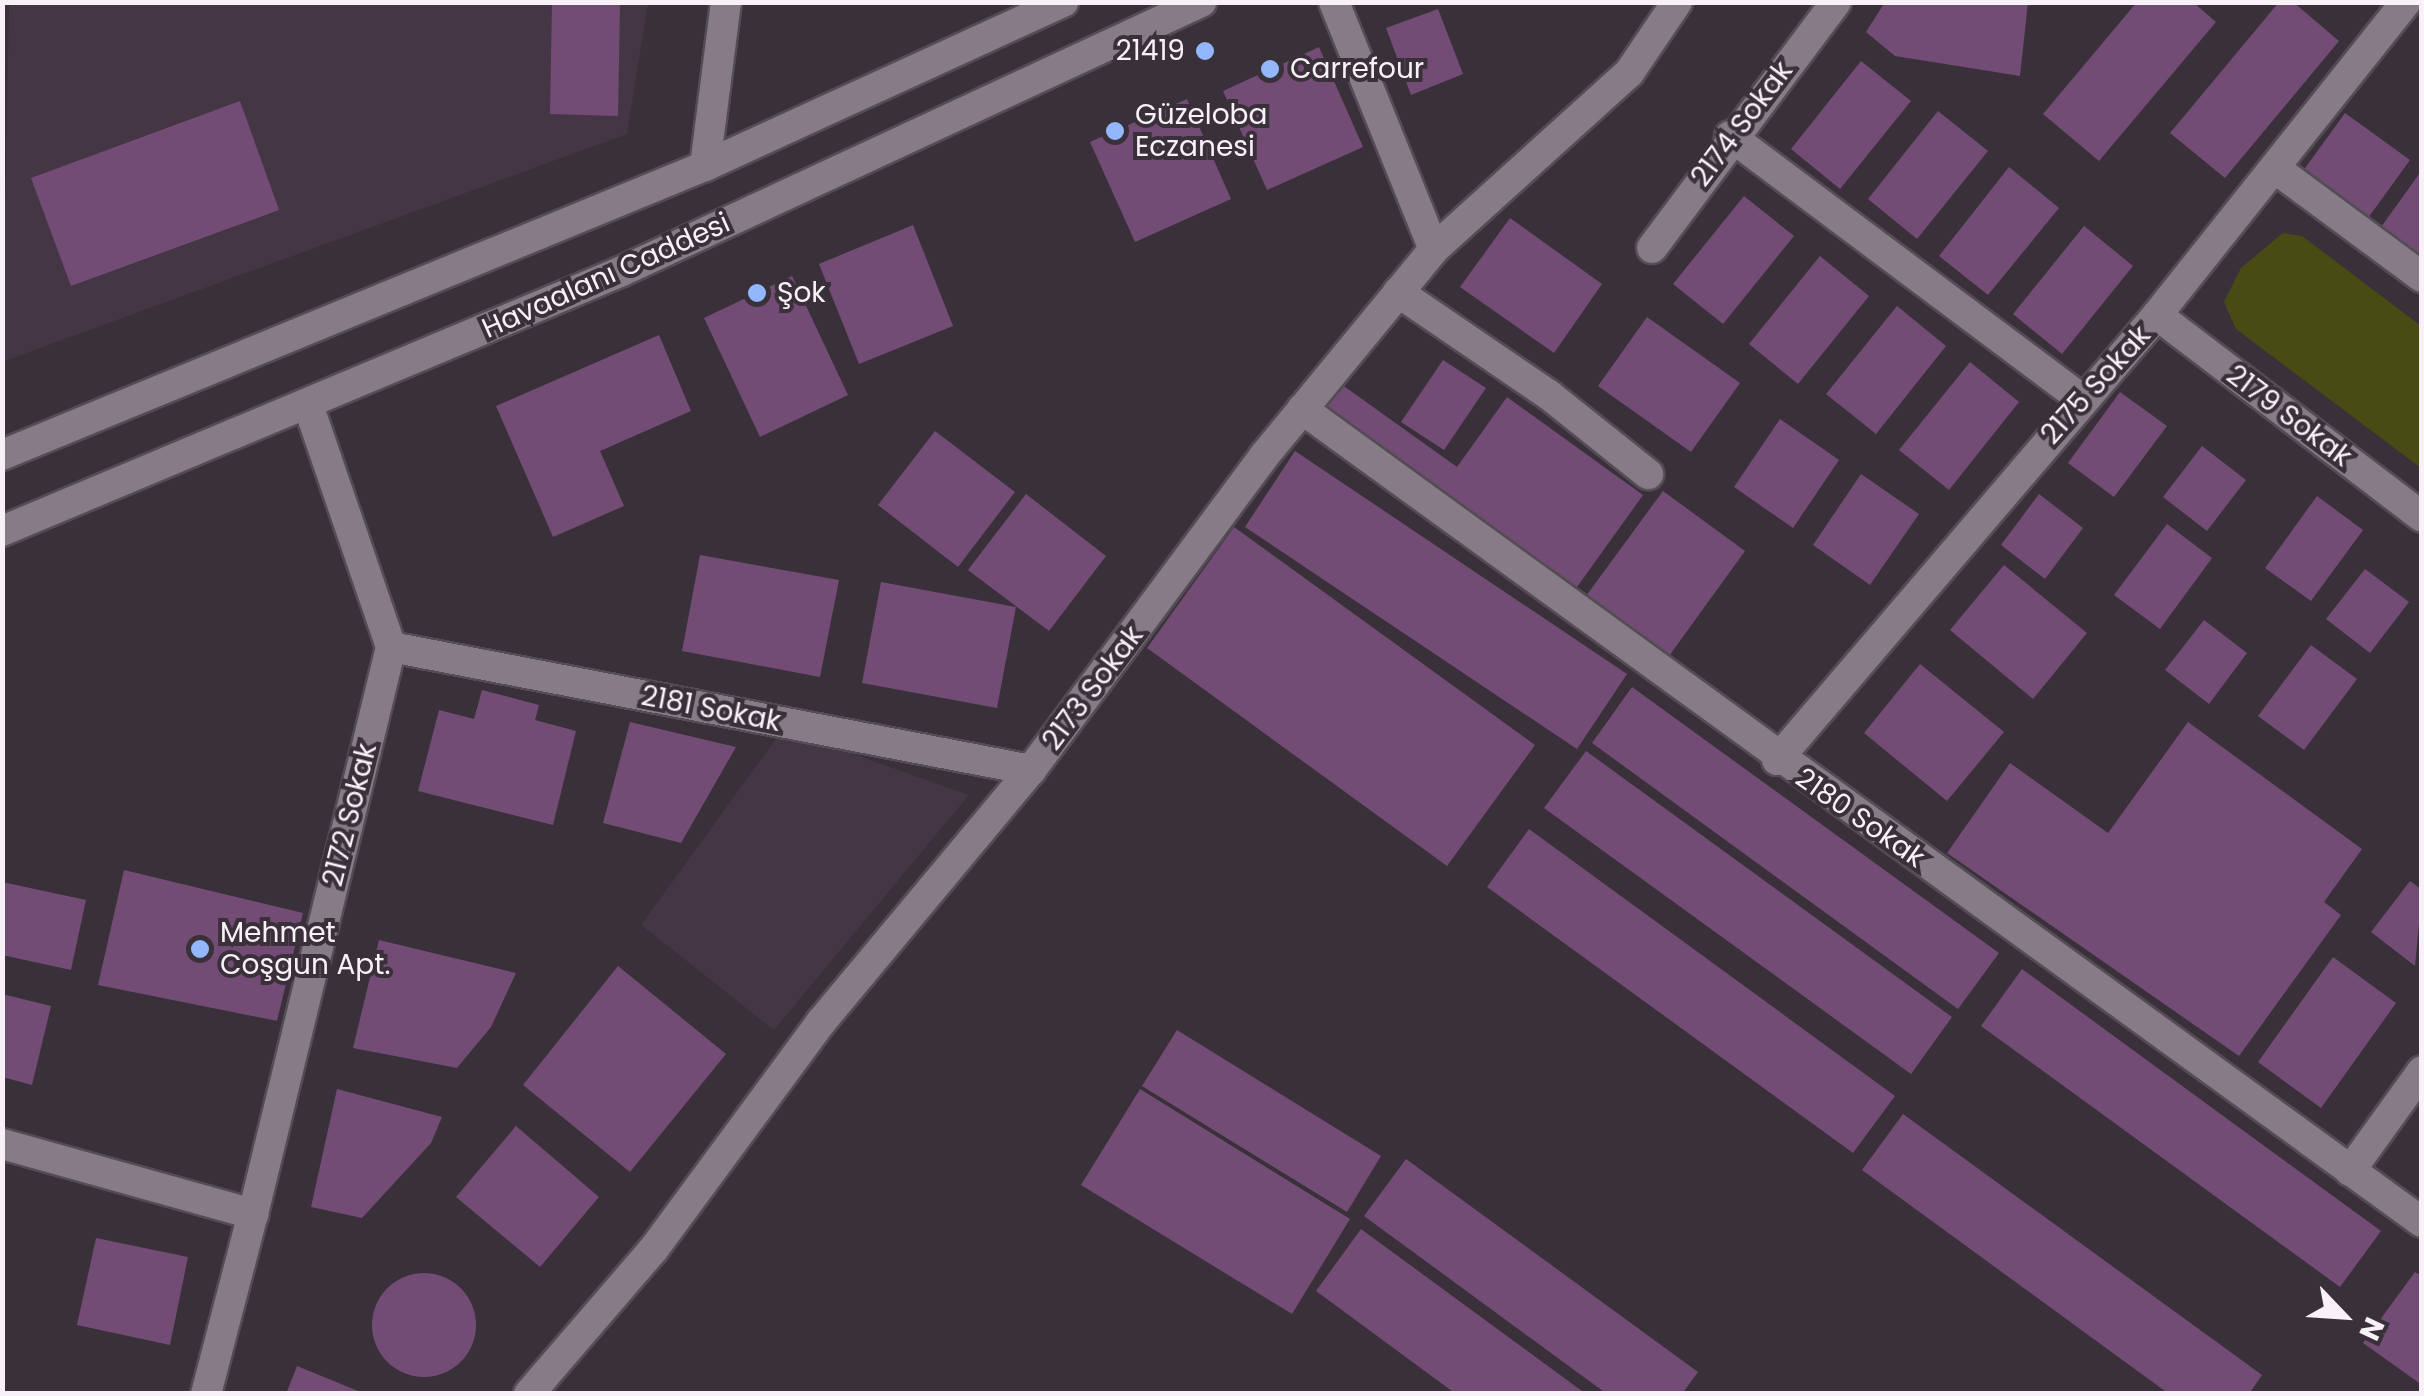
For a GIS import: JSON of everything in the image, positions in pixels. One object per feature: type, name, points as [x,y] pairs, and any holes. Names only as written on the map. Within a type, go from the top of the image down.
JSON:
[{"type":"street","points":[[705,166],[726,2]]},
{"type":"street","points":[[2,455],[705,166],[1063,2]]},
{"type":"street","name":"Havaalanı Caddesi","points":[[2,530],[620,272],[1201,2]]},
{"type":"street","points":[[1334,2],[1434,249]]},
{"type":"street","name":"2173 Sokak","points":[[529,1394],[653,1250],[821,1022],[1031,770],[1302,409],[1398,292],[1434,249],[1629,73],[1677,2]]},
{"type":"street","name":"2174 Sokak","points":[[1652,248],[1730,136],[1836,2]]},
{"type":"street","name":"2175 Sokak","points":[[1777,760],[2081,399],[2158,315],[2406,2]]},
{"type":"street","points":[[1730,136],[2081,399]]},
{"type":"street","points":[[2276,169],[2422,277]]},
{"type":"street","points":[[1398,292],[1549,395],[1648,474]]},
{"type":"street","name":"2179 Sokak","points":[[2158,315],[2422,517]]},
{"type":"street","points":[[308,404],[390,647]]},
{"type":"street","name":"2180 Sokak","points":[[1302,409],[1777,760],[2422,1222]]},
{"type":"street","name":"2181 Sokak","points":[[390,647],[1031,770]]},
{"type":"street","name":"2172 Sokak","points":[[206,1394],[390,647]]},
{"type":"street","points":[[2350,1171],[2422,1071]]},
{"type":"street","points":[[2,1144],[252,1214]]},
{"type":"shaded area","points":[[9,3],[648,3],[627,134],[2,362]]},
{"type":"shaded area","points":[[783,729],[969,795],[774,1030],[641,925]]},
{"type":"green space","points":[[2283,233],[2302,236],[2421,326],[2421,468],[2236,329],[2224,302],[2241,268]]},
{"type":"building","points":[[552,2],[620,2],[618,116],[550,114]]},
{"type":"building","points":[[1885,2],[2028,2],[2020,76],[1895,56],[1866,32]]},
{"type":"building","points":[[2137,2],[2193,2],[2216,22],[2099,161],[2043,114]]},
{"type":"building","points":[[2279,2],[2293,2],[2339,41],[2225,178],[2170,133]]},
{"type":"building","points":[[1438,9],[1463,74],[1411,95],[1386,28]]},
{"type":"building","points":[[1319,47],[1363,147],[1267,190],[1223,91]]},
{"type":"building","points":[[1861,61],[1911,101],[1840,189],[1791,149]]},
{"type":"building","points":[[1187,99],[1231,199],[1135,242],[1090,142]]},
{"type":"building","points":[[240,101],[279,210],[71,286],[31,178]]},
{"type":"building","points":[[1938,111],[1988,151],[1917,239],[1868,199]]},
{"type":"building","points":[[2345,113],[2410,160],[2368,218],[2303,171]]},
{"type":"building","points":[[2009,167],[2059,208],[1988,295],[1939,256]]},
{"type":"building","points":[[2422,170],[2422,256],[2381,227]]},
{"type":"building","points":[[1744,196],[1794,236],[1723,324],[1673,284]]},
{"type":"building","points":[[1510,218],[1602,284],[1554,353],[1460,287]]},
{"type":"building","points":[[913,225],[953,326],[859,364],[819,264]]},
{"type":"building","points":[[2084,226],[2133,266],[2062,354],[2013,314]]},
{"type":"building","points":[[1820,256],[1869,296],[1798,384],[1749,344]]},
{"type":"building","points":[[792,276],[848,395],[760,437],[704,318]]},
{"type":"building","points":[[1897,306],[1946,346],[1876,434],[1826,394]]},
{"type":"building","points":[[1647,317],[1740,383],[1691,452],[1598,386]]},
{"type":"building","points":[[659,335],[691,411],[600,451],[624,506],[553,537],[496,406]]},
{"type":"building","points":[[1443,360],[1486,388],[1444,450],[1401,422]]},
{"type":"building","points":[[1970,362],[2019,402],[1949,490],[1899,450]]},
{"type":"building","points":[[1341,384],[1457,467],[1507,397],[1643,495],[1572,594],[1321,412]]},
{"type":"building","points":[[2120,392],[2167,426],[2114,497],[2068,463]]},
{"type":"building","points":[[1780,419],[1839,460],[1793,528],[1734,487]]},
{"type":"building","points":[[935,431],[1015,492],[958,567],[878,505]]},
{"type":"building","points":[[2202,446],[2246,480],[2207,531],[2163,497]]},
{"type":"building","points":[[1295,451],[1627,674],[1577,749],[1245,527]]},
{"type":"building","points":[[1861,474],[1919,514],[1870,585],[1813,545]]},
{"type":"building","points":[[1663,491],[1745,551],[1669,656],[1586,596]]},
{"type":"building","points":[[1026,494],[1106,556],[1049,631],[968,570]]},
{"type":"building","points":[[2039,494],[2083,528],[2045,579],[2001,545]]},
{"type":"building","points":[[2317,496],[2363,530],[2311,601],[2265,568]]},
{"type":"building","points":[[2167,524],[2212,558],[2160,629],[2114,595]]},
{"type":"building","points":[[1234,527],[1535,745],[1447,866],[1147,648]]},
{"type":"building","points":[[700,555],[839,580],[820,677],[682,651]]},
{"type":"building","points":[[2004,565],[2087,633],[2033,699],[1950,630]]},
{"type":"building","points":[[2365,569],[2409,602],[2370,653],[2326,619]]},
{"type":"building","points":[[881,582],[1016,607],[997,708],[862,683]]},
{"type":"building","points":[[2204,620],[2247,653],[2209,704],[2165,670]]},
{"type":"building","points":[[2311,645],[2357,679],[2304,750],[2258,716]]},
{"type":"building","points":[[1920,664],[2004,732],[1947,801],[1864,733]]},
{"type":"building","points":[[1632,687],[1999,953],[1958,1009],[1592,743]]},
{"type":"building","points":[[482,690],[539,705],[535,720],[576,731],[553,825],[418,791],[439,710],[474,719]]},
{"type":"building","points":[[630,722],[736,747],[681,843],[603,823]]},
{"type":"building","points":[[2188,722],[2362,849],[2324,902],[2341,915],[2239,1056],[1947,853],[2010,763],[2108,833]]},
{"type":"building","points":[[1586,751],[1952,1017],[1911,1074],[1544,808]]},
{"type":"building","points":[[1529,829],[1895,1096],[1853,1153],[1487,887]]},
{"type":"building","name":"Mehmet Coşgun Apt.","points":[[124,870],[303,913],[277,1021],[98,985]]},
{"type":"building","points":[[2410,881],[2422,890],[2415,966],[2371,932]]},
{"type":"building","points":[[2,882],[86,900],[71,970],[2,955]]},
{"type":"building","points":[[379,940],[516,973],[491,1027],[457,1068],[353,1048]]},
{"type":"building","points":[[2333,957],[2396,1003],[2321,1108],[2258,1062]]},
{"type":"building","points":[[618,966],[726,1054],[630,1172],[523,1085]]},
{"type":"building","points":[[2022,969],[2381,1231],[2340,1287],[1981,1026]]},
{"type":"building","points":[[2,994],[51,1006],[32,1085],[2,1077]]},
{"type":"building","points":[[1177,1030],[1381,1156],[1347,1212],[1142,1086]]},
{"type":"building","points":[[337,1089],[442,1117],[431,1143],[362,1218],[311,1207]]},
{"type":"building","points":[[1140,1089],[1350,1219],[1292,1314],[1081,1185]]},
{"type":"building","points":[[1903,1114],[2262,1375],[2249,1394],[2169,1394],[1862,1170]]},
{"type":"building","points":[[516,1126],[599,1197],[540,1267],[456,1197]]},
{"type":"building","points":[[1406,1159],[1698,1372],[1682,1394],[1607,1394],[1364,1216]]},
{"type":"building","points":[[1361,1229],[1586,1394],[1456,1394],[1316,1291]]},
{"type":"building","points":[[96,1238],[188,1257],[170,1345],[77,1325]]},
{"type":"building","points":[[2415,1272],[2422,1276],[2422,1385],[2363,1343]]},
{"type":"building","points":[[424,1273],[444,1277],[461,1288],[472,1305],[476,1325],[472,1345],[461,1362],[444,1373],[424,1377],[404,1373],[387,1362],[376,1345],[372,1325],[376,1305],[387,1288],[404,1277]]},
{"type":"building","points":[[297,1366],[363,1393],[363,1394],[286,1394]]},
{"type":"place","name":"21419","points":[[1205,51]]},
{"type":"place","name":"Carrefour","points":[[1270,69]]},
{"type":"place","name":"Güzeloba Eczanesi","points":[[1115,131]]},
{"type":"place","name":"Şok","points":[[757,293]]},
{"type":"place","name":"Mehmet Coşgun Apt.","points":[[200,949]]}]
